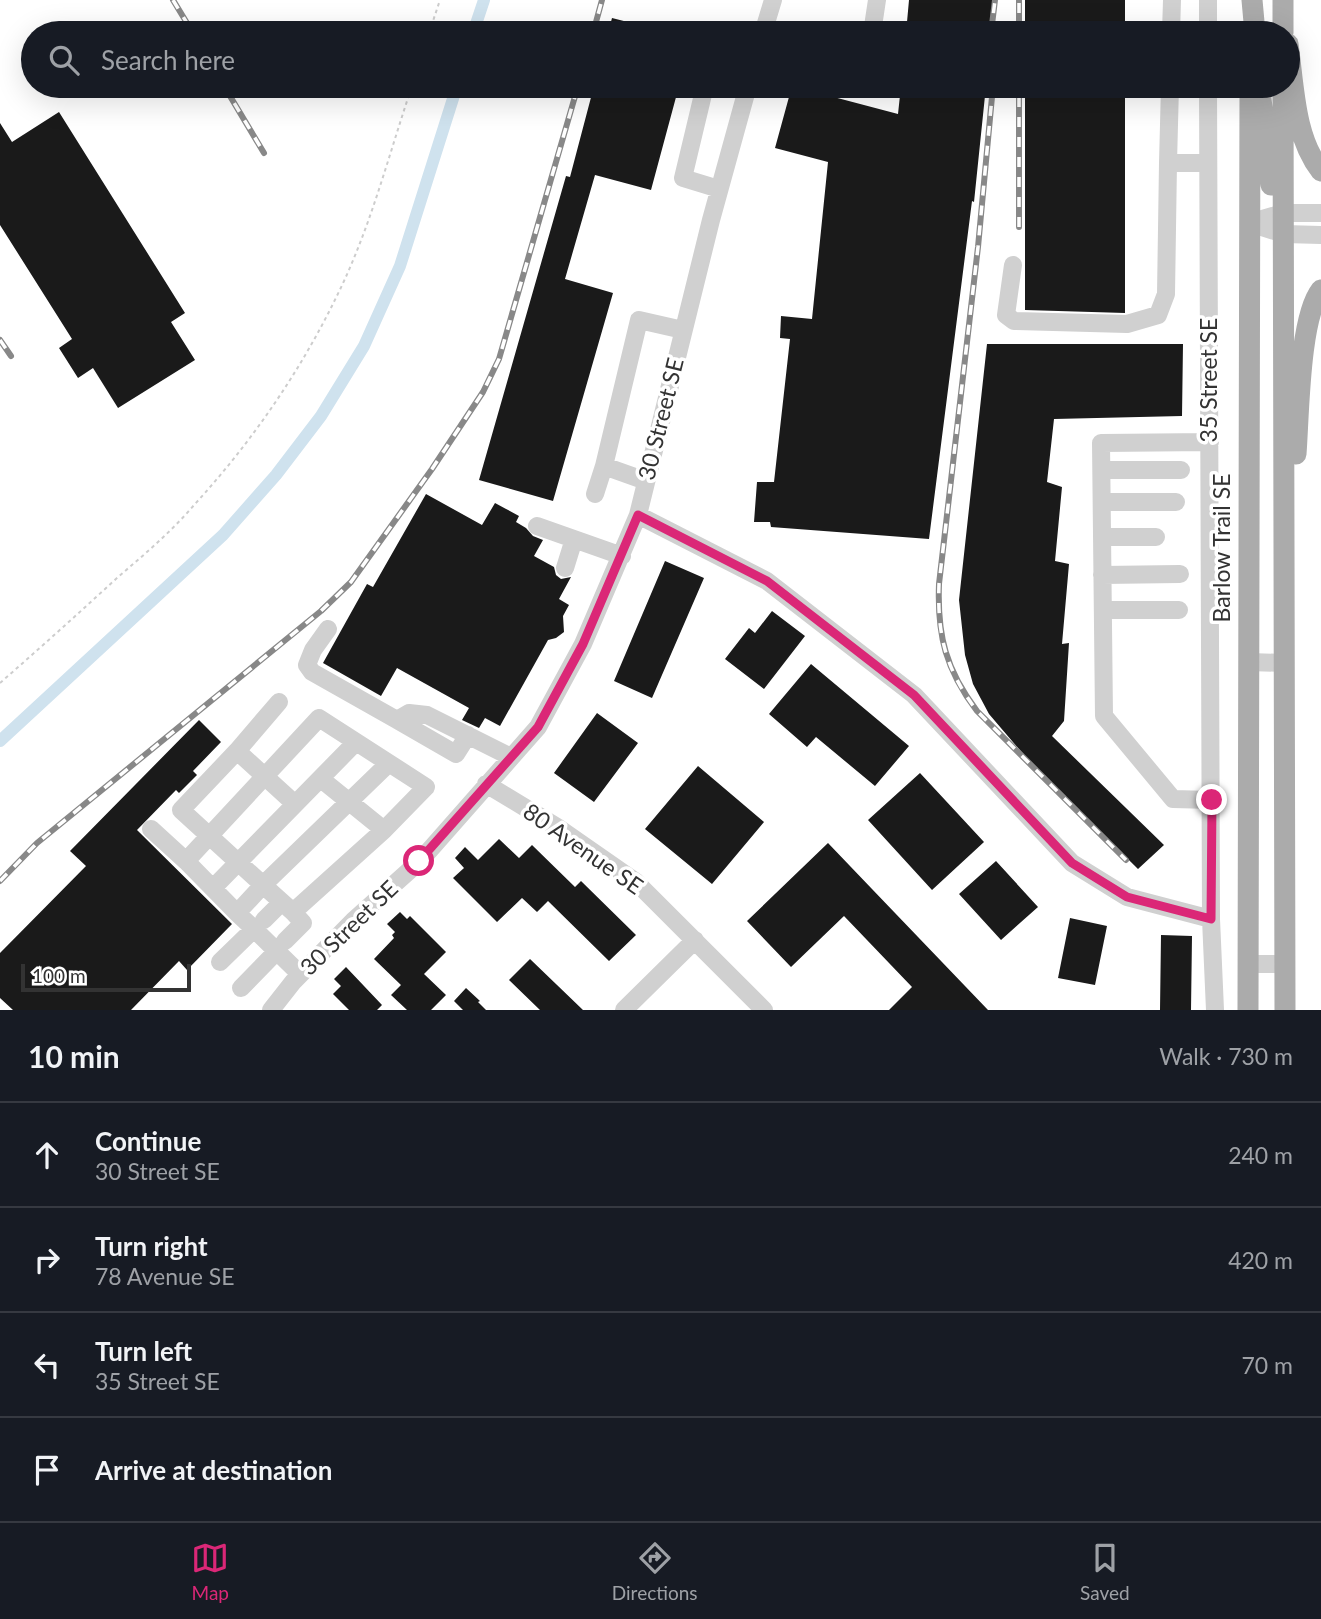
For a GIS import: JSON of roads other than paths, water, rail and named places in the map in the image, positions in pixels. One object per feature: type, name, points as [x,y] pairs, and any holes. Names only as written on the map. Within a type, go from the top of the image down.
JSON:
[{"type":"main road","points":[[1252,0],[1253,21]]},
{"type":"main road","name":"Barlow Trail SE","points":[[1248,1010],[1250,98]]},
{"type":"main road","points":[[1262,98],[1280,221]]},
{"type":"main road","points":[[1283,98],[1280,221],[1285,1010]]},
{"type":"main road","points":[[1297,98],[1303,139],[1321,171]]},
{"type":"main road","points":[[1283,514],[1295,457],[1308,326],[1321,290]]},
{"type":"street","points":[[767,21],[773,0]]},
{"type":"street","points":[[874,21],[877,0]]},
{"type":"street","points":[[1171,21],[1172,0]]},
{"type":"street","points":[[1208,0],[1208,21]]},
{"type":"street","points":[[702,98],[683,178],[719,190]]},
{"type":"street","name":"30 Street SE","points":[[271,1010],[300,974],[419,861],[538,727],[583,644],[638,515],[683,330],[745,98]]},
{"type":"street","points":[[1013,265],[1006,315],[1014,321],[1127,324],[1158,315],[1166,294],[1170,98]]},
{"type":"street","name":"35 Street SE","points":[[1208,98],[1211,919],[1214,1010]]},
{"type":"street","points":[[1168,163],[1208,163]]},
{"type":"street","points":[[1249,223],[1280,221],[1321,213]]},
{"type":"street","points":[[1280,221],[1321,235]]},
{"type":"street","points":[[595,494],[639,320],[683,330]]},
{"type":"street","points":[[1210,442],[1101,443],[1104,716],[1172,799],[1212,800]]},
{"type":"street","points":[[604,466],[646,481]]},
{"type":"street","points":[[1102,470],[1181,470]]},
{"type":"street","points":[[1102,502],[1176,502]]},
{"type":"street","points":[[638,515],[767,581],[914,695],[1072,863],[1127,897],[1211,919]]},
{"type":"street","points":[[537,526],[622,556]]},
{"type":"street","points":[[1103,537],[1156,537]]},
{"type":"street","points":[[565,568],[574,539]]},
{"type":"street","points":[[1102,575],[1180,574]]},
{"type":"street","points":[[1103,610],[1179,610]]},
{"type":"street","points":[[328,629],[313,650],[307,665],[312,672],[397,720],[409,713],[427,715],[511,757]]},
{"type":"street","points":[[1249,662],[1284,663]]},
{"type":"street","points":[[240,988],[303,923],[181,810],[279,702]]},
{"type":"street","points":[[186,861],[318,718],[426,787],[384,830],[287,907],[259,925],[220,962]]},
{"type":"street","points":[[213,888],[356,742]]},
{"type":"street","points":[[237,751],[295,804]]},
{"type":"street","points":[[237,913],[389,763]]},
{"type":"street","points":[[321,779],[384,830]]},
{"type":"street","name":"80 Avenue SE","points":[[486,784],[557,827],[636,881],[764,1010]]},
{"type":"street","points":[[150,829],[237,913],[259,925],[281,946],[300,974]]},
{"type":"street","points":[[624,1010],[695,940]]},
{"type":"street","points":[[1248,964],[1285,964]]},
{"type":"waterway","points":[[477,21],[484,0]]},
{"type":"waterway","points":[[0,741],[223,535],[276,475],[321,416],[364,346],[400,266],[453,98]]},
{"type":"railway","points":[[173,0],[186,21]]},
{"type":"railway","points":[[596,21],[602,0]]},
{"type":"railway","points":[[992,21],[995,0]]},
{"type":"railway","points":[[1019,0],[1019,21]]},
{"type":"railway","points":[[231,98],[264,153]]},
{"type":"railway","points":[[0,881],[37,843],[321,611],[351,582],[432,469],[483,392],[499,359],[575,98]]},
{"type":"railway","points":[[992,98],[978,247],[939,584],[942,636],[951,667],[977,711],[1126,860]]},
{"type":"railway","points":[[1019,98],[1019,227]]},
{"type":"railway","points":[[0,340],[11,356]]}]
